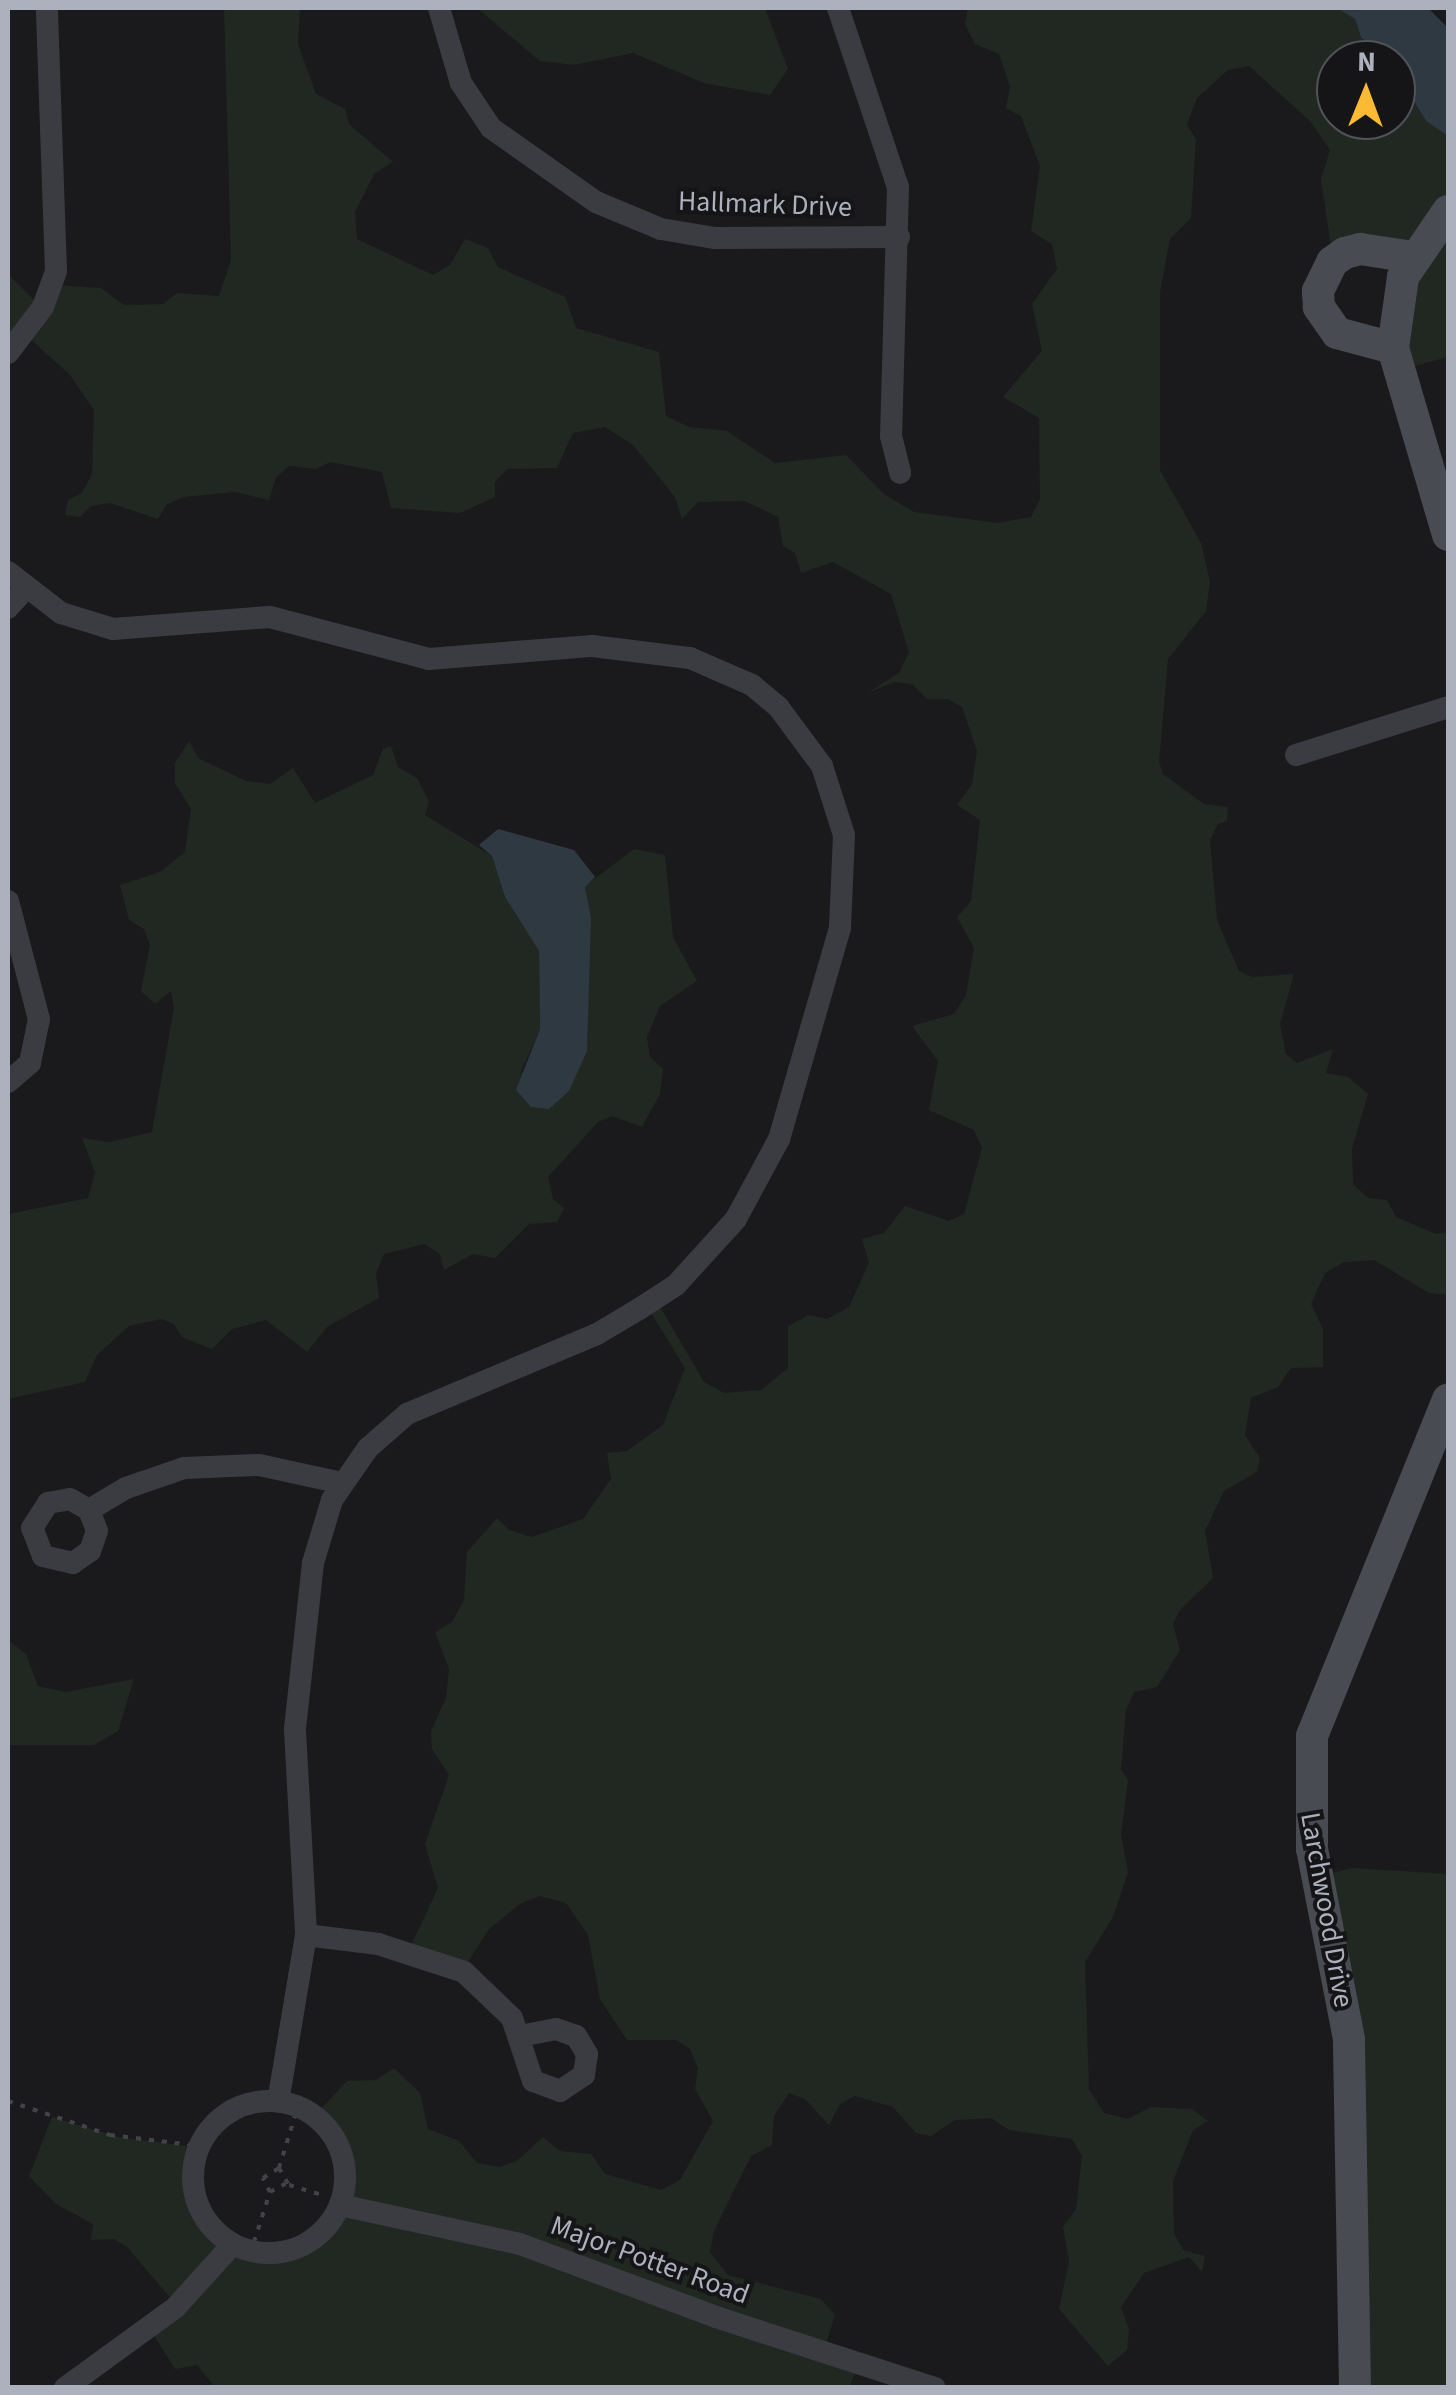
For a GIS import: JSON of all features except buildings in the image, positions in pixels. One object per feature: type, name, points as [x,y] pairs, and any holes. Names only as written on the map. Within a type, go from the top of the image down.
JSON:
[{"type":"street","points":[[8,353],[43,308],[56,271],[47,8]]},
{"type":"street","name":"Hallmark Drive","points":[[439,8],[461,82],[492,128],[596,202],[662,229],[715,238],[898,237]]},
{"type":"street","points":[[838,8],[898,187],[891,436],[900,472]]},
{"type":"street","points":[[1448,211],[1413,257],[1400,288],[1392,348],[1448,534]]},
{"type":"street","points":[[1392,348],[1337,333],[1320,307],[1318,291],[1332,262],[1345,253],[1360,249],[1413,257]]},
{"type":"street","points":[[8,572],[61,614],[113,629],[270,618],[428,659],[592,646],[690,658],[752,685],[779,708],[803,735],[836,796],[847,871],[840,928],[778,1139],[736,1219],[676,1285],[597,1334],[407,1414],[342,1482],[315,1553],[295,1730],[306,1936],[288,2104]]},
{"type":"street","points":[[8,608],[25,589]]},
{"type":"street","points":[[1296,756],[1448,708]]},
{"type":"street","points":[[8,901],[32,974],[39,1018],[30,1062],[8,1082]]},
{"type":"street","name":"Larchwood Drive","points":[[1356,2388],[1350,2039],[1312,1850],[1312,1736],[1333,1672],[1448,1399]]},
{"type":"street","points":[[89,1510],[154,1476],[208,1464],[260,1465],[342,1482]]},
{"type":"street","points":[[306,1936],[378,1944],[464,1972],[504,2005],[519,2036]]},
{"type":"street","points":[[65,2388],[176,2306],[242,2247],[296,2248],[330,2223],[341,2203],[339,2146],[314,2116],[288,2104],[224,2116],[200,2146],[197,2201],[242,2247]]},
{"type":"street","name":"Major Potter Road","points":[[341,2203],[520,2244],[716,2318],[934,2388]]},
{"type":"path","points":[[8,2101],[110,2135],[200,2146]]},
{"type":"path","points":[[288,2104],[278,2168],[288,2183],[341,2203]]},
{"type":"path","points":[[270,2192],[263,2178],[278,2168]]},
{"type":"path","points":[[242,2247],[270,2192],[288,2183]]},
{"type":"shaded area","points":[[224,8],[300,8],[298,44],[316,94],[345,109],[349,124],[393,162],[374,174],[355,212],[357,239],[433,275],[450,265],[465,239],[488,248],[498,267],[565,297],[576,328],[659,352],[666,416],[689,427],[727,431],[775,463],[846,455],[884,494],[914,512],[998,523],[1031,517],[1040,499],[1039,418],[1003,397],[1042,351],[1032,304],[1057,269],[1052,244],[1031,231],[1040,166],[1021,116],[1006,108],[1010,87],[999,54],[975,44],[965,24],[968,8],[1352,8],[1363,40],[1316,40],[1316,130],[1249,66],[1228,70],[1197,98],[1187,125],[1196,139],[1191,218],[1170,239],[1160,292],[1160,470],[1201,543],[1210,582],[1206,611],[1168,659],[1159,762],[1163,774],[1204,804],[1228,807],[1227,821],[1218,824],[1210,840],[1217,920],[1239,971],[1252,977],[1294,974],[1280,1024],[1286,1054],[1297,1063],[1333,1049],[1326,1073],[1348,1077],[1368,1094],[1352,1149],[1353,1184],[1368,1198],[1387,1200],[1396,1217],[1436,1234],[1448,1232],[1448,1295],[1429,1293],[1374,1260],[1344,1262],[1325,1273],[1311,1304],[1323,1329],[1323,1367],[1291,1368],[1278,1387],[1251,1398],[1245,1435],[1260,1458],[1257,1472],[1224,1491],[1205,1531],[1213,1578],[1180,1610],[1173,1624],[1180,1650],[1157,1687],[1134,1692],[1126,1710],[1121,1769],[1128,1780],[1121,1835],[1128,1872],[1113,1917],[1085,1962],[1089,2089],[1104,2113],[1128,2119],[1151,2107],[1192,2109],[1208,2121],[1193,2130],[1173,2181],[1174,2233],[1183,2250],[1205,2256],[1202,2272],[1189,2257],[1144,2273],[1121,2307],[1129,2329],[1127,2350],[1108,2366],[1059,2309],[1069,2261],[1063,2227],[1076,2209],[1082,2156],[1072,2139],[1009,2130],[991,2118],[955,2120],[931,2136],[916,2133],[893,2107],[855,2096],[840,2104],[829,2125],[805,2099],[789,2093],[774,2116],[772,2145],[751,2156],[714,2231],[710,2252],[728,2275],[821,2299],[835,2315],[821,2360],[856,2372],[849,2387],[215,2387],[197,2365],[175,2369],[150,2329],[172,2300],[127,2247],[114,2239],[91,2240],[93,2224],[56,2204],[29,2176],[52,2117],[118,2137],[194,2147],[195,2203],[217,2245],[245,2256],[282,2255],[319,2241],[348,2204],[338,2141],[318,2112],[347,2081],[376,2080],[394,2068],[420,2093],[428,2129],[459,2141],[477,2163],[499,2167],[517,2161],[543,2137],[560,2151],[591,2154],[605,2174],[661,2190],[680,2180],[713,2121],[695,2089],[698,2068],[690,2049],[676,2040],[627,2040],[600,1999],[588,1935],[566,1903],[539,1896],[520,1904],[489,1929],[459,1976],[408,1952],[438,1888],[425,1844],[449,1775],[432,1749],[431,1731],[446,1698],[449,1669],[435,1632],[452,1622],[464,1600],[467,1552],[497,1518],[509,1530],[532,1537],[583,1519],[611,1479],[607,1453],[627,1451],[663,1425],[685,1368],[648,1308],[655,1298],[704,1382],[724,1393],[761,1390],[788,1368],[788,1326],[809,1315],[827,1319],[849,1307],[869,1263],[862,1239],[884,1233],[905,1206],[949,1221],[964,1214],[982,1148],[974,1130],[929,1110],[938,1061],[912,1026],[954,1014],[966,995],[974,948],[957,917],[971,901],[980,820],[957,805],[972,784],[977,751],[962,707],[948,699],[927,699],[912,684],[894,682],[867,693],[899,673],[909,652],[891,594],[833,562],[801,573],[795,553],[783,546],[778,517],[745,501],[698,502],[682,519],[675,497],[633,445],[605,427],[573,433],[557,468],[507,469],[495,482],[495,497],[460,513],[391,508],[382,472],[330,462],[316,469],[289,466],[276,477],[269,500],[235,492],[184,497],[167,504],[158,519],[110,503],[91,506],[80,517],[65,515],[68,500],[82,493],[92,474],[94,410],[70,375],[26,335],[8,352],[8,274],[40,306],[52,285],[101,288],[124,305],[163,304],[177,293],[219,296],[231,260]]},
{"type":"shaded area","points":[[477,8],[765,8],[788,69],[770,95],[704,83],[633,53],[574,65],[540,61]]},
{"type":"shaded area","points":[[1352,8],[1428,8],[1448,28],[1448,136],[1426,121],[1416,105],[1416,40],[1361,38]]},
{"type":"shaded area","points":[[1416,105],[1426,121],[1448,136],[1448,357],[1393,372],[1410,265],[1333,260],[1321,179],[1330,150],[1323,140],[1416,140]]},
{"type":"shaded area","points":[[189,741],[198,758],[246,781],[270,784],[293,768],[315,803],[373,775],[383,749],[391,746],[398,767],[417,778],[429,802],[425,815],[492,856],[505,897],[539,951],[540,1029],[519,1076],[589,985],[585,886],[634,849],[665,855],[673,937],[697,981],[660,1006],[647,1037],[650,1057],[663,1069],[660,1094],[642,1127],[612,1116],[598,1122],[548,1177],[553,1199],[564,1208],[557,1222],[529,1224],[495,1258],[473,1254],[444,1270],[440,1254],[424,1244],[384,1254],[376,1274],[379,1298],[328,1326],[307,1352],[266,1320],[232,1329],[212,1349],[182,1337],[174,1324],[161,1319],[129,1326],[97,1355],[85,1382],[8,1399],[8,1214],[88,1198],[95,1173],[82,1138],[110,1142],[152,1132],[174,1008],[171,991],[155,1004],[141,991],[150,945],[144,929],[129,920],[120,885],[160,872],[185,852],[191,809],[175,783],[175,763]]},
{"type":"shaded area","points":[[498,829],[574,850],[595,877],[585,887],[591,918],[587,1051],[569,1091],[549,1109],[531,1107],[516,1090],[540,1029],[539,951],[505,897],[492,856],[479,845]]},
{"type":"shaded area","points":[[8,1640],[26,1654],[38,1686],[66,1692],[134,1679],[118,1731],[94,1745],[8,1745]]},
{"type":"shaded area","points":[[1353,1868],[1448,1874],[1448,2387],[1355,2387],[1354,2272],[1319,1876]]},
{"type":"waterway","points":[[1343,8],[1359,18]]}]
